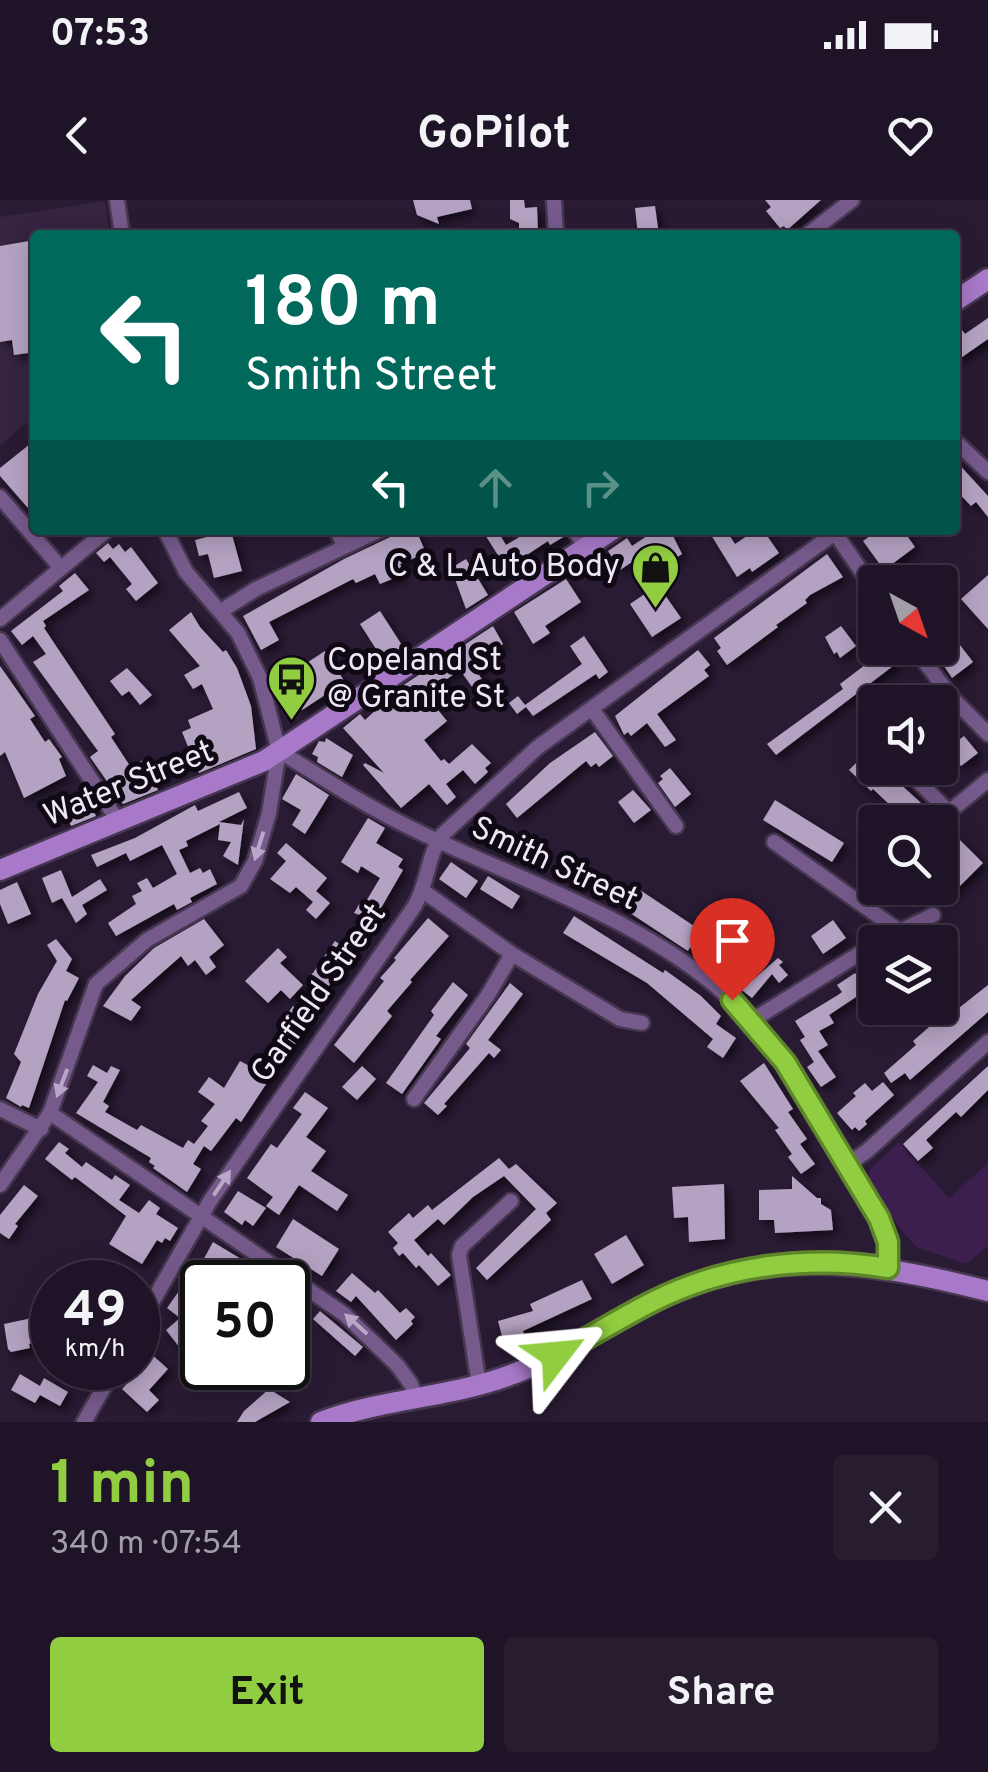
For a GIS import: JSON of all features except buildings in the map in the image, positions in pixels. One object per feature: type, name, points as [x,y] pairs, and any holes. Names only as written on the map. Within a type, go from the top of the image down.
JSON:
[{"type":"main road","points":[[960,297],[988,280]]},
{"type":"main road","name":"Water Street","points":[[0,870],[251,768],[580,539]]},
{"type":"main road","points":[[322,1422],[479,1385],[524,1370],[651,1302],[720,1276],[805,1262],[888,1268],[988,1291]]},
{"type":"street","points":[[117,200],[121,230]]},
{"type":"street","points":[[554,200],[556,230]]},
{"type":"street","points":[[813,230],[852,200]]},
{"type":"street","points":[[960,448],[988,472]]},
{"type":"street","points":[[0,497],[30,531]]},
{"type":"street","points":[[33,535],[62,568]]},
{"type":"street","points":[[0,618],[101,535]]},
{"type":"street","points":[[0,1185],[50,1113],[71,1061],[89,998],[101,978],[158,932],[235,891],[250,874],[270,813],[279,751],[254,664],[238,633],[186,572],[168,535]]},
{"type":"street","points":[[339,535],[344,546]]},
{"type":"street","points":[[221,611],[256,589],[369,535]]},
{"type":"street","points":[[279,751],[396,820],[438,840],[521,760],[833,535]]},
{"type":"street","points":[[839,535],[858,565]]},
{"type":"street","points":[[0,640],[118,821]]},
{"type":"street","points":[[927,665],[953,699],[988,734]]},
{"type":"street","points":[[592,709],[676,826]]},
{"type":"street","points":[[923,785],[950,812],[988,780]]},
{"type":"street","name":"Garfield Street","points":[[160,1288],[200,1217],[423,890],[438,840]]},
{"type":"street","name":"Smith Street","points":[[438,840],[618,923],[716,987],[785,1062],[885,1230],[888,1268]]},
{"type":"street","points":[[774,842],[891,925]]},
{"type":"street","points":[[423,890],[512,954],[620,1020],[642,1023]]},
{"type":"street","points":[[909,925],[933,914]]},
{"type":"street","points":[[414,1099],[488,995],[512,954]]},
{"type":"street","points":[[751,1021],[858,954]]},
{"type":"street","points":[[846,1165],[867,1151],[988,1042]]},
{"type":"street","points":[[0,1109],[41,1129]]},
{"type":"street","points":[[50,1113],[354,1322],[403,1372],[416,1399]]},
{"type":"street","points":[[479,1385],[459,1255],[465,1243],[511,1201]]},
{"type":"street","points":[[84,1422],[102,1390]]},
{"type":"shaded area","points":[[105,201],[109,230],[30,230],[30,420],[0,445],[0,217]]},
{"type":"shaded area","points":[[899,1142],[949,1198],[988,1163],[988,1246],[966,1264],[916,1247],[898,1226],[868,1176],[871,1168]]},
{"type":"place","name":"C & L Auto Body","points":[[655,610]]},
{"type":"place","name":"Copeland St @ Granite St","points":[[292,722]]},
{"type":"route","points":[[556,1355],[651,1302],[732,1273],[818,1262],[888,1268],[888,1242],[879,1218],[785,1062],[732,1000]]}]
